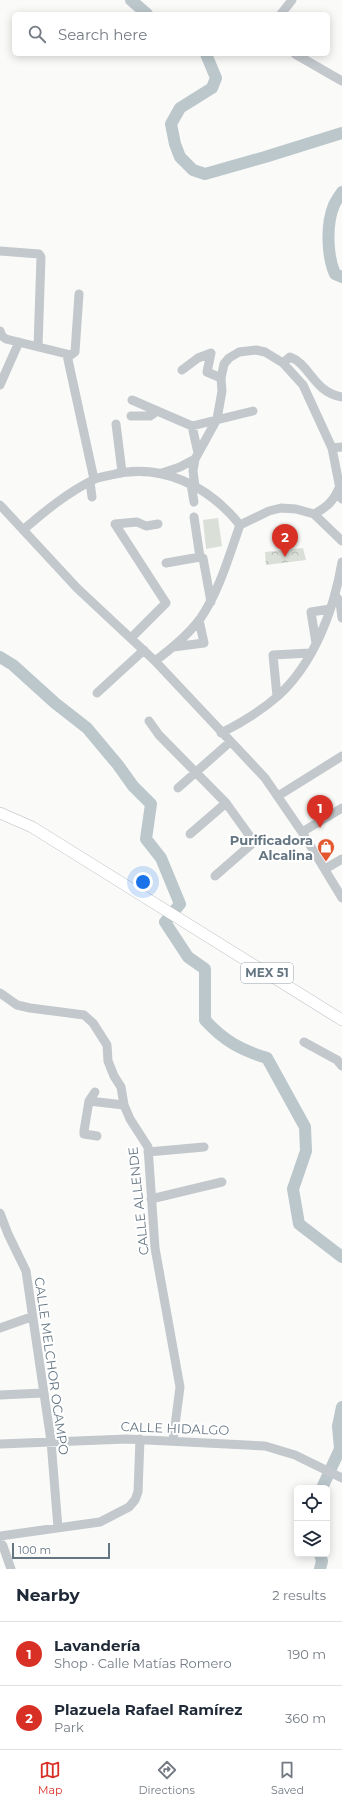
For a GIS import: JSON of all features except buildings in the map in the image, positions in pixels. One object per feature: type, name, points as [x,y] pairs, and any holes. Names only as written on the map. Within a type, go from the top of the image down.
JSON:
[{"type":"main road","name":"MEX 51","points":[[0,812],[32,827],[150,899],[342,1020]]},
{"type":"street","points":[[283,12],[292,0]]},
{"type":"street","points":[[298,56],[342,81]]},
{"type":"street","points":[[0,251],[39,254],[41,257],[38,347]]},
{"type":"street","points":[[1,333],[19,342],[72,355],[75,352],[79,294]]},
{"type":"street","points":[[0,385],[19,342]]},
{"type":"street","points":[[194,502],[193,471],[196,456],[217,419],[222,392],[221,378],[224,364],[229,358],[245,350],[265,352],[283,363],[292,371],[303,385],[332,448],[339,469],[342,500]]},
{"type":"street","points":[[182,370],[198,358],[211,353],[207,372],[221,378]]},
{"type":"street","points":[[67,355],[92,481],[92,497]]},
{"type":"street","points":[[283,363],[290,356],[296,359],[329,394],[342,397]]},
{"type":"street","points":[[132,400],[192,426],[252,411]]},
{"type":"street","points":[[131,416],[150,416],[157,412]]},
{"type":"street","points":[[116,424],[122,472]]},
{"type":"street","points":[[192,426],[196,456]]},
{"type":"street","points":[[332,448],[342,447]]},
{"type":"street","points":[[162,473],[180,467],[196,456]]},
{"type":"street","points":[[24,530],[46,510],[70,493],[92,481],[122,472],[146,471],[162,473],[193,485],[214,497],[231,513],[240,525]]},
{"type":"street","points":[[314,514],[334,500],[340,486]]},
{"type":"street","points":[[0,505],[78,588],[155,661],[221,733],[265,778],[302,832],[340,892]]},
{"type":"street","points":[[155,661],[173,646],[199,620],[210,602],[240,525],[269,511],[281,508],[314,514],[342,541]]},
{"type":"street","points":[[194,517],[200,557],[203,558],[205,562],[210,602]]},
{"type":"street","points":[[131,638],[166,603],[115,524],[137,522],[146,526],[155,525]]},
{"type":"street","points":[[166,563],[200,557]]},
{"type":"street","points":[[221,733],[239,724],[277,696],[292,680],[316,643],[335,595],[342,562]]},
{"type":"street","points":[[335,595],[340,602],[342,618]]},
{"type":"street","points":[[316,643],[311,612],[330,609]]},
{"type":"street","points":[[173,646],[204,643],[199,620]]},
{"type":"street","points":[[97,693],[144,650]]},
{"type":"street","points":[[277,696],[273,654],[310,654]]},
{"type":"street","points":[[149,721],[159,735],[226,802],[254,842],[215,876]]},
{"type":"street","points":[[178,788],[230,742]]},
{"type":"street","points":[[278,796],[342,756]]},
{"type":"street","points":[[190,834],[226,802]]},
{"type":"street","points":[[302,832],[342,808]]},
{"type":"street","points":[[325,869],[342,859]]},
{"type":"street","name":"CALLE ALLENDE","points":[[0,993],[17,1004],[30,1008],[84,1015],[93,1023],[107,1045],[108,1060],[114,1076],[122,1087],[124,1105],[137,1132],[144,1140],[148,1152],[155,1248],[180,1387],[173,1441]]},
{"type":"street","points":[[304,1042],[337,1060],[342,1066]]},
{"type":"street","points":[[95,1092],[89,1101],[84,1134],[98,1136]]},
{"type":"street","points":[[89,1101],[124,1105]]},
{"type":"street","points":[[148,1152],[204,1147]]},
{"type":"street","points":[[151,1199],[222,1182]]},
{"type":"street","name":"CALLE MELCHOR OCAMPO","points":[[0,1213],[8,1234],[26,1271],[31,1317],[51,1441],[58,1528]]},
{"type":"street","points":[[0,1328],[31,1317]]},
{"type":"street","points":[[0,1395],[43,1393]]},
{"type":"street","points":[[0,1536],[100,1522],[129,1507],[135,1500],[138,1492],[140,1439]]},
{"type":"street","name":"CALLE HIDALGO","points":[[0,1444],[140,1439],[265,1446],[295,1455],[342,1478]]},
{"type":"street","points":[[0,1542],[3,1546],[11,1569]]},
{"type":"green space","points":[[218,518],[222,546],[206,549],[203,520]]},
{"type":"green space","points":[[303,548],[306,560],[266,565],[265,552]]},
{"type":"waterway","points":[[131,0],[145,12]]},
{"type":"waterway","points":[[207,56],[216,78],[212,88],[180,108],[171,124],[175,144],[180,157],[193,170],[205,174],[342,133]]},
{"type":"waterway","points":[[342,192],[331,213],[328,240],[332,267],[335,274],[342,277]]},
{"type":"waterway","points":[[0,657],[13,665],[55,703],[87,728],[118,765],[133,786],[151,804],[146,839],[161,858],[180,904],[165,922],[188,957],[205,969],[205,1020],[219,1034],[233,1044],[249,1052],[267,1058],[305,1127],[306,1151],[293,1189],[299,1224],[342,1257]]},
{"type":"waterway","points":[[323,1485],[340,1449],[338,1426],[342,1407]]},
{"type":"waterway","points":[[320,1569],[322,1561],[321,1557]]},
{"type":"place","name":"Plazuela Rafael Ramírez","points":[[285,557]]},
{"type":"place","name":"Lavandería","points":[[320,828]]},
{"type":"place","name":"Purificadora Alcalina","points":[[326,862]]}]
